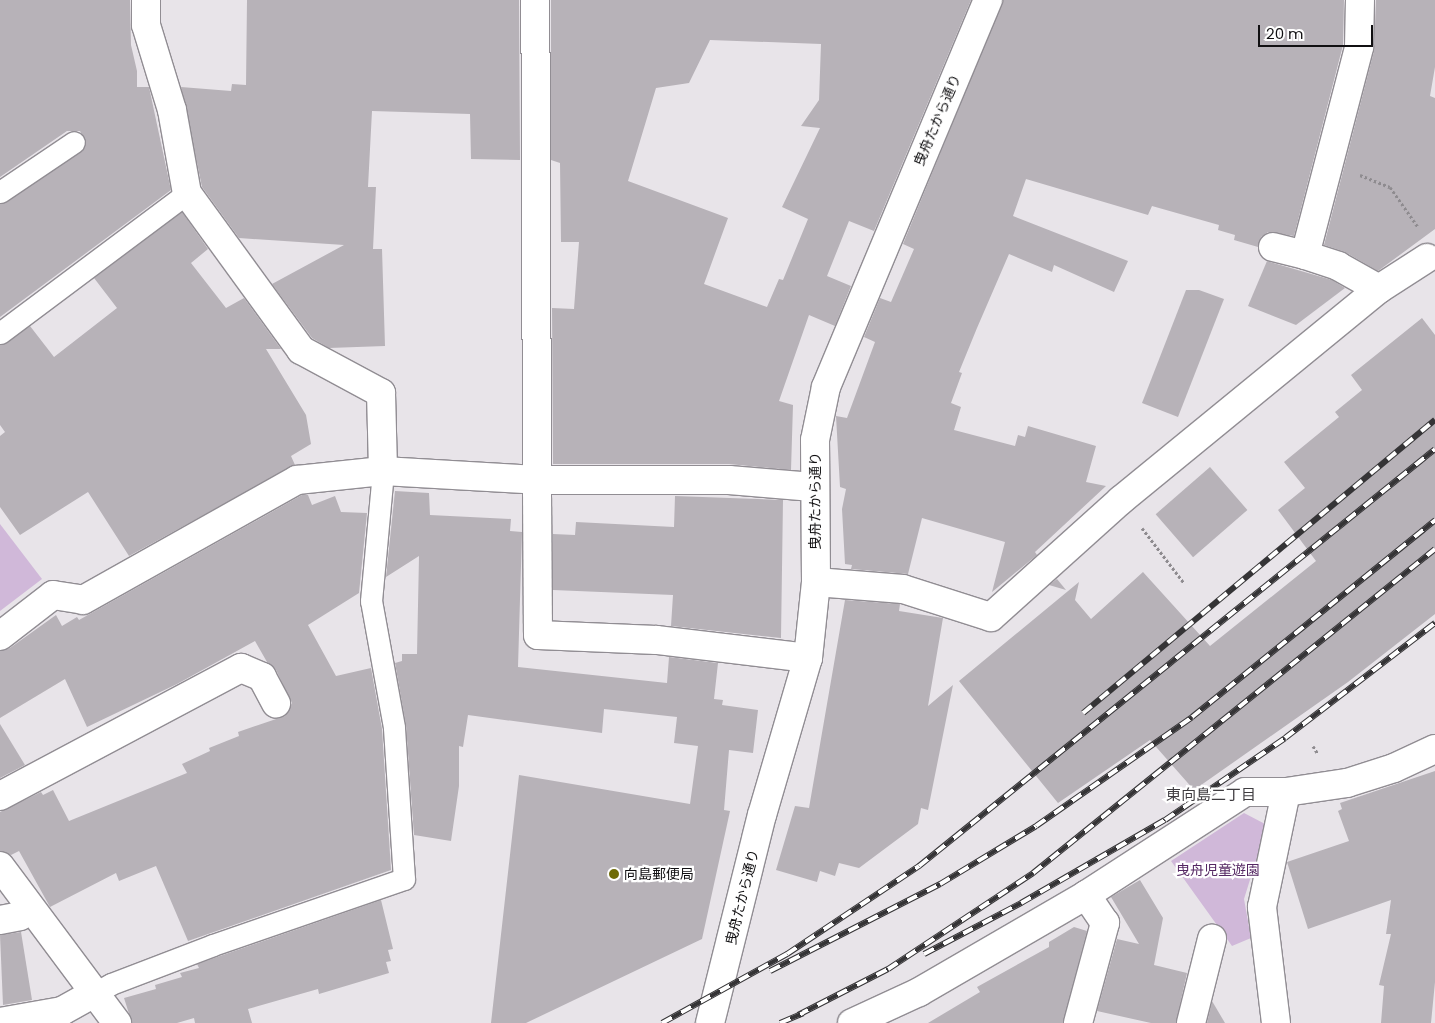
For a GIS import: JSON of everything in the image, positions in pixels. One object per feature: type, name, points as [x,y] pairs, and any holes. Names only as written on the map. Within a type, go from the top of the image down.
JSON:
[{"type":"street","points":[[146,0],[146,25],[172,110],[187,192],[301,350],[381,393],[383,472]]},
{"type":"street","points":[[535,0],[538,635],[656,640],[808,658]]},
{"type":"street","name":"曳舟たから通り","points":[[710,1023],[762,815],[808,658],[816,582],[813,487],[814,440],[826,387],[988,0]]},
{"type":"street","points":[[1305,255],[1359,47],[1360,0]]},
{"type":"street","points":[[1273,247],[1338,266],[1379,289]]},
{"type":"street","points":[[816,582],[903,589],[991,617],[1120,500],[1379,289],[1427,258]]},
{"type":"street","points":[[0,636],[53,595],[83,600],[298,480],[383,472],[537,480],[729,480],[813,487]]},
{"type":"street","points":[[0,796],[241,668],[262,677],[276,703]]},
{"type":"street","points":[[852,1023],[919,992],[1086,896],[1245,792],[1286,792],[1347,783],[1394,768],[1435,748]]},
{"type":"street","points":[[1276,1023],[1262,907],[1286,792]]},
{"type":"street","points":[[0,866],[117,1023]]},
{"type":"street","points":[[1078,1023],[1105,923],[1086,896]]},
{"type":"street","points":[[0,920],[20,916],[31,909]]},
{"type":"street","points":[[1191,1023],[1212,940]]},
{"type":"street","points":[[0,1022],[62,1011],[96,993]]},
{"type":"lane","points":[[0,192],[74,142]]},
{"type":"lane","points":[[0,332],[187,192]]},
{"type":"lane","points":[[96,993],[111,984],[212,945],[404,880],[394,727],[371,601],[383,472]]},
{"type":"path","points":[[1328,163],[1390,187],[1421,231],[1427,258]]},
{"type":"path","points":[[1120,500],[1184,583]]},
{"type":"green space","points":[[0,524],[42,579],[0,611]]},
{"type":"green space","name":"曳舟児童遊園","points":[[1244,813],[1267,825],[1244,899],[1251,938],[1232,946],[1171,861]]},
{"type":"building","points":[[0,0],[130,0],[131,45],[137,71],[137,87],[149,87],[171,190],[0,317],[0,204],[81,152],[86,142],[80,131],[67,131],[0,177]]},
{"type":"building","points":[[247,0],[519,0],[520,160],[471,159],[470,114],[372,111],[368,187],[376,187],[373,249],[382,249],[385,346],[329,348],[312,338],[272,284],[344,245],[239,238],[202,187],[181,87],[231,91],[232,84],[246,85]]},
{"type":"building","points":[[551,0],[971,0],[874,231],[849,221],[827,276],[851,286],[835,326],[809,315],[779,401],[793,405],[791,470],[729,464],[553,464],[552,308],[574,309],[579,242],[561,242],[560,163],[551,160]],"holes":[[[710,40],[821,44],[819,100],[801,126],[820,128],[782,207],[808,219],[783,280],[779,279],[767,307],[704,284],[728,218],[628,181],[656,88],[689,83]]]},
{"type":"building","points":[[1003,0],[1344,0],[1343,45],[1294,236],[1268,232],[1261,237],[1258,247],[1234,240],[1235,235],[1218,230],[1219,225],[1152,206],[1148,215],[1026,179],[1013,216],[1128,261],[1114,292],[1054,265],[1052,272],[1009,254],[977,328],[959,372],[962,373],[951,403],[961,407],[954,430],[1015,446],[1018,435],[1025,437],[1028,426],[1096,446],[1086,482],[1106,486],[1035,552],[1037,555],[992,592],[1005,542],[922,518],[908,574],[851,569],[852,565],[845,564],[842,509],[846,489],[840,487],[836,416],[847,418],[875,342],[864,337],[880,298],[891,302],[914,249],[903,244]]},
{"type":"building","points":[[1376,0],[1435,0],[1435,67],[1430,96],[1435,98],[1435,229],[1378,271],[1345,252],[1324,245],[1374,51]]},
{"type":"building","points":[[182,212],[208,249],[191,263],[226,308],[244,298],[281,349],[266,349],[306,415],[311,444],[291,456],[295,465],[129,556],[88,492],[20,535],[0,507],[0,436],[5,432],[0,425],[0,345],[30,326],[54,357],[117,308],[94,278]]},
{"type":"building","points":[[1267,261],[1332,280],[1345,288],[1296,325],[1248,306]]},
{"type":"building","points":[[1186,290],[1199,290],[1224,299],[1178,417],[1142,403]]},
{"type":"building","points":[[1422,318],[1435,335],[1435,614],[1348,682],[1194,790],[1150,740],[1058,803],[959,681],[1079,582],[1075,600],[1091,619],[1143,572],[1210,646],[1316,561],[1278,510],[1305,488],[1284,462],[1339,417],[1335,412],[1362,390],[1351,375]]},
{"type":"building","points":[[1210,467],[1247,510],[1193,557],[1156,514]]},
{"type":"building","points":[[395,491],[429,493],[430,515],[511,519],[510,531],[522,532],[518,667],[667,683],[669,657],[718,663],[714,699],[723,700],[722,705],[758,710],[753,753],[729,750],[724,810],[730,811],[702,939],[526,1023],[491,1023],[519,775],[690,804],[698,746],[674,743],[677,717],[604,709],[602,733],[468,715],[463,747],[459,746],[459,786],[451,841],[414,835],[406,726],[395,663],[402,661],[402,654],[417,654],[419,556],[386,577]]},
{"type":"building","points":[[302,495],[308,495],[312,505],[335,496],[341,512],[367,513],[359,593],[308,625],[336,676],[371,668],[382,729],[391,870],[188,941],[156,866],[119,881],[116,873],[50,907],[19,851],[11,855],[0,851],[0,812],[41,792],[43,795],[53,790],[69,821],[187,773],[182,764],[210,751],[209,748],[239,736],[238,732],[285,716],[292,703],[276,670],[267,662],[255,641],[177,684],[87,727],[65,679],[0,718],[0,651],[10,648],[56,615],[62,626],[77,617],[79,620]]},
{"type":"building","points":[[675,496],[783,500],[781,638],[671,626],[673,595],[553,590],[553,534],[575,535],[576,522],[674,527]]},
{"type":"building","points":[[1057,579],[1066,590],[1049,585]]},
{"type":"building","points":[[845,600],[900,604],[899,611],[943,618],[928,706],[953,685],[928,810],[921,808],[918,824],[859,868],[839,863],[835,876],[820,871],[817,882],[776,870],[795,806],[809,808]]},
{"type":"building","points":[[0,724],[25,765],[0,778]]},
{"type":"building","points":[[1435,771],[1435,982],[1431,1023],[1381,1023],[1384,986],[1379,985],[1391,934],[1386,934],[1391,900],[1308,929],[1287,862],[1349,841],[1338,811],[1342,809],[1340,803]]},
{"type":"building","points":[[1140,880],[1163,918],[1154,965],[1187,973],[1176,1023],[1151,1023],[1097,1011],[1117,939],[1139,944],[1111,897]]},
{"type":"building","points":[[381,900],[393,949],[388,950],[391,961],[386,962],[389,973],[319,994],[318,989],[248,1009],[252,1023],[195,1023],[194,1018],[177,1023],[132,1023],[124,998],[156,989],[155,985],[182,977],[180,973],[199,968],[197,964]]},
{"type":"building","points":[[1074,927],[1087,931],[1063,1023],[928,1023],[980,992],[977,987],[1049,947],[1049,942]]},
{"type":"building","points":[[21,932],[32,1000],[3,1005],[0,935]]},
{"type":"building","points":[[1212,1001],[1225,1023],[1207,1023]]},
{"type":"railway","points":[[1083,713],[1435,420]]},
{"type":"railway","points":[[662,1023],[787,954],[919,866],[1435,449]]},
{"type":"railway","points":[[770,971],[940,884],[1036,826],[1192,717],[1435,520]]},
{"type":"railway","points":[[798,1015],[888,969],[1033,873],[1435,549]]},
{"type":"railway","points":[[924,954],[1021,903],[1165,820],[1285,738],[1435,623]]},
{"type":"railway","points":[[780,1023],[803,1013]]},
{"type":"place","name":"向島郵便局","points":[[614,874]]},
{"type":"district","name":"東向島二丁目","points":[[1211,795]]}]
